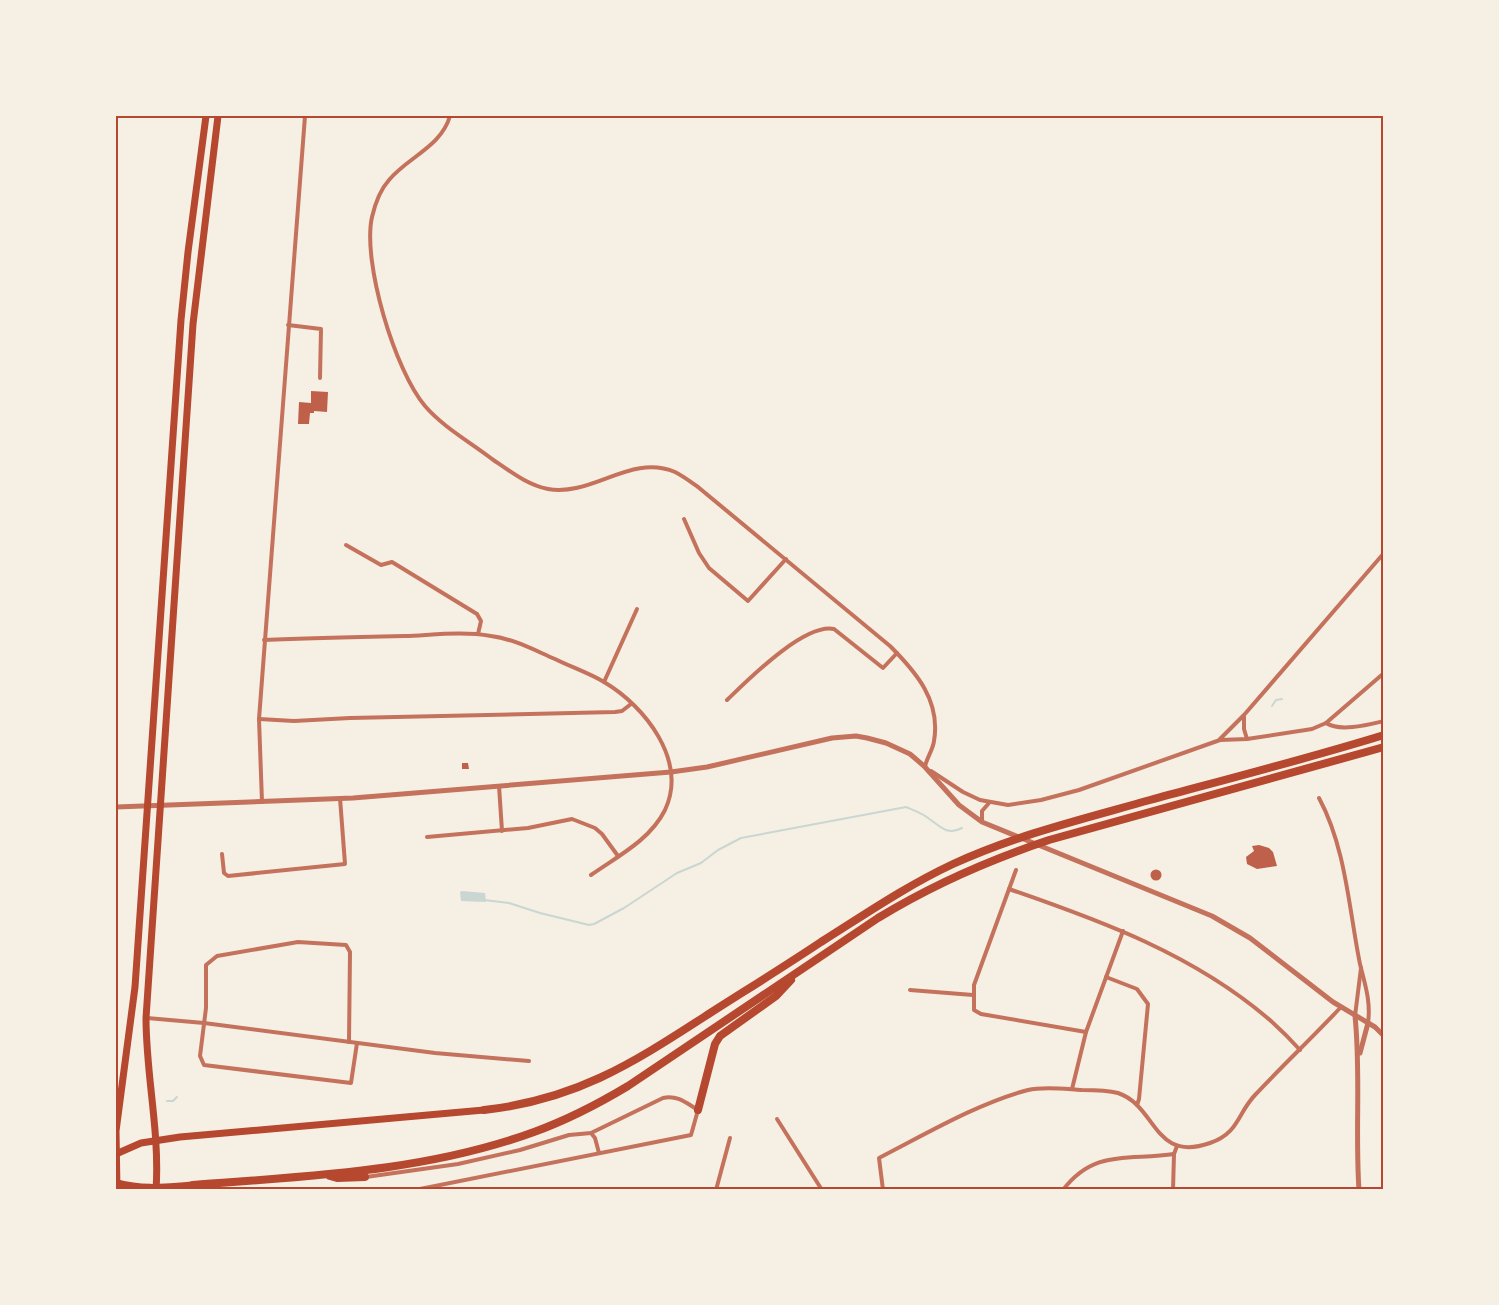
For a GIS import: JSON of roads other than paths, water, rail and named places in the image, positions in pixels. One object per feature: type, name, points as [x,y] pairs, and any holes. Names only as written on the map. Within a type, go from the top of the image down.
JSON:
[{"type":"highway","points":[[484,1110],[517,1106],[558,1096],[615,1071],[679,1034],[920,880],[981,852],[1050,828],[1311,757],[1383,735]]},
{"type":"highway","points":[[193,1185],[389,1167],[498,1144],[550,1126],[590,1107],[646,1075],[802,968],[918,895],[958,875],[1010,853],[1068,834],[1383,747]]},
{"type":"highway","points":[[698,1110],[715,1044],[720,1036],[776,996],[802,968]]},
{"type":"highway","points":[[323,1174],[337,1178],[365,1177]]},
{"type":"main road","points":[[193,1185],[156,1189],[134,1188],[117,1180],[116,1154],[117,1125],[135,987],[182,310],[206,116]]},
{"type":"main road","points":[[156,1189],[156,1140],[147,1061],[146,1018],[193,324],[218,116]]},
{"type":"main road","points":[[116,1154],[130,1147],[156,1140],[484,1110]]},
{"type":"street","points":[[262,802],[259,719],[305,116]]},
{"type":"street","points":[[450,116],[436,141],[400,169],[385,185],[375,207],[370,234],[370,254],[378,296],[405,373],[418,397],[432,414],[446,425],[515,474],[539,486],[559,490],[574,488],[639,468],[662,468],[674,472],[698,487],[897,653],[920,679],[933,710],[936,729],[924,766]]},
{"type":"street","points":[[288,325],[321,328],[320,378]]},
{"type":"street","points":[[684,519],[699,553],[709,568],[748,601],[786,559]]},
{"type":"street","points":[[346,545],[381,565],[392,562],[477,614],[481,621],[478,634]]},
{"type":"street","points":[[1220,740],[1383,553]]},
{"type":"street","points":[[604,682],[637,609]]},
{"type":"street","points":[[727,700],[765,665],[814,631],[834,629],[883,668],[897,653]]},
{"type":"street","points":[[264,640],[478,634],[515,641],[604,682],[631,704],[654,729],[669,759],[671,790],[665,810],[641,840],[591,875]]},
{"type":"street","points":[[116,807],[340,798],[671,772],[707,767],[832,738],[856,736],[874,739],[904,750],[963,792],[990,802],[1019,804],[1058,796],[1220,740],[1247,739],[1312,729],[1326,723],[1383,674]]},
{"type":"street","points":[[259,719],[294,721],[615,712],[622,711],[631,704]]},
{"type":"street","points":[[1244,715],[1247,739]]},
{"type":"street","points":[[1326,723],[1332,726],[1342,726],[1383,721]]},
{"type":"street","points":[[924,766],[958,805],[982,822],[1194,908],[1232,927],[1341,1008],[1368,1023],[1383,1036]]},
{"type":"street","points":[[499,786],[502,831]]},
{"type":"street","points":[[222,854],[223,870],[228,876],[345,864],[340,798]]},
{"type":"street","points":[[1319,798],[1341,863],[1370,1008],[1359,1057]]},
{"type":"street","points":[[982,822],[982,811],[990,802]]},
{"type":"street","points":[[427,837],[528,828],[563,819],[578,820],[602,834],[618,856]]},
{"type":"street","points":[[1016,870],[980,967],[973,995],[973,1005],[977,1013],[1086,1032]]},
{"type":"street","points":[[1009,889],[1123,931],[1170,953],[1216,980],[1271,1021],[1300,1050]]},
{"type":"street","points":[[1072,1089],[1086,1032],[1123,931]]},
{"type":"street","points":[[349,1042],[350,952],[349,948],[342,943],[298,942],[213,957],[208,962],[205,969],[207,992],[200,1056],[202,1064],[351,1083],[357,1043]]},
{"type":"street","points":[[1359,1190],[1357,1143],[1359,1057],[1355,1016],[1361,968]]},
{"type":"street","points":[[1106,977],[1137,988],[1148,1004],[1137,1105]]},
{"type":"street","points":[[910,990],[973,995]]},
{"type":"street","points":[[884,1190],[879,1158],[962,1116],[1022,1092],[1036,1089],[1072,1089],[1119,1094],[1137,1105],[1158,1132],[1178,1146],[1186,1148],[1202,1146],[1228,1135],[1252,1098],[1341,1008]]},
{"type":"street","points":[[146,1018],[204,1023],[435,1053],[529,1061]]},
{"type":"street","points":[[365,1177],[421,1171],[528,1148],[569,1135],[591,1133],[663,1098],[680,1099],[698,1110],[691,1135],[415,1190]]},
{"type":"street","points":[[777,1119],[822,1190]]},
{"type":"street","points":[[591,1133],[595,1138],[598,1153]]},
{"type":"street","points":[[716,1190],[730,1138]]},
{"type":"street","points":[[1173,1190],[1174,1154],[1178,1146]]},
{"type":"street","points":[[1063,1190],[1078,1175],[1108,1159],[1174,1154]]},
{"type":"waterway","points":[[1272,706],[1276,700],[1282,699]]},
{"type":"waterway","points":[[484,900],[509,903],[589,925],[624,908],[677,873],[701,863],[718,850],[741,838],[906,807],[944,829],[952,831],[962,828]]},
{"type":"waterway","points":[[167,1101],[173,1101],[177,1097]]}]
